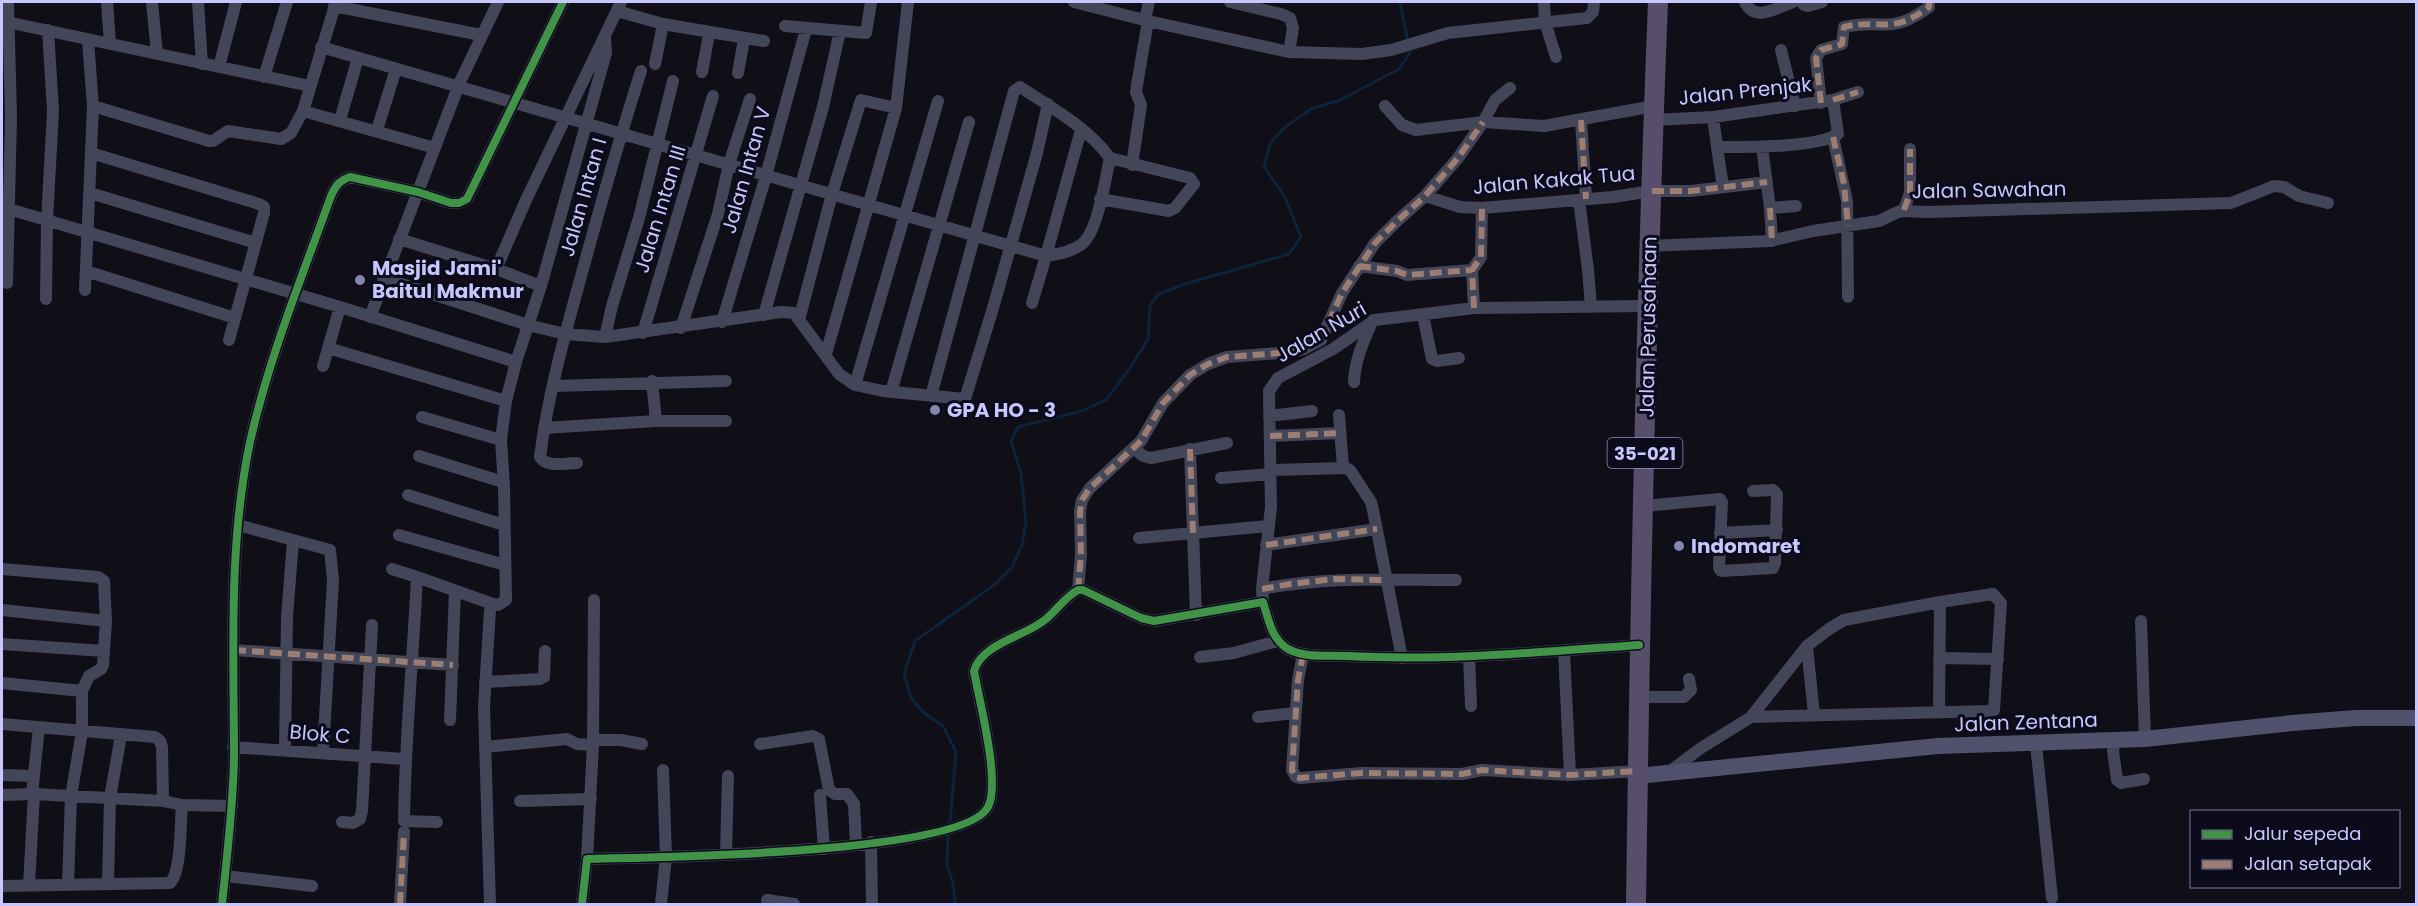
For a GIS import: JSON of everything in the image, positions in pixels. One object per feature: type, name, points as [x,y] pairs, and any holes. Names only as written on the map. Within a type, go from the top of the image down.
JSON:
[{"type":"main road","name":"Jalan Perusahaan","points":[[1636,904],[1646,306],[1658,2]]},
{"type":"street","points":[[7,283],[5,208],[11,117],[5,22],[8,2]]},
{"type":"street","points":[[107,2],[110,44]]},
{"type":"street","points":[[152,2],[157,54]]},
{"type":"street","points":[[198,2],[202,64]]},
{"type":"street","points":[[219,67],[236,2]]},
{"type":"street","points":[[264,76],[287,2]]},
{"type":"street","points":[[370,316],[459,87],[498,2]]},
{"type":"street","points":[[222,904],[232,806],[234,747],[232,602],[238,525],[250,443],[273,356],[336,185],[341,180],[350,177],[360,178],[418,192],[451,203],[459,203],[467,199],[563,2]]},
{"type":"street","points":[[785,26],[866,33],[871,2]]},
{"type":"street","points":[[826,354],[896,108],[908,2]]},
{"type":"street","points":[[1074,2],[1147,21],[1288,52],[1362,54],[1391,50],[1448,33],[1587,18],[1593,12],[1594,2]]},
{"type":"street","points":[[1132,165],[1141,105],[1136,92],[1149,2]]},
{"type":"street","points":[[1230,2],[1290,18],[1293,28],[1288,52]]},
{"type":"street","points":[[1544,2],[1545,22],[1556,57]]},
{"type":"street","points":[[1745,2],[1752,12],[1759,14],[1793,2]]},
{"type":"street","points":[[1802,2],[1808,6],[1822,2]]},
{"type":"street","points":[[1717,147],[1762,147],[1838,135],[1839,131],[1816,58],[1821,50],[1842,44],[1844,27],[1894,25],[1906,22],[1929,7],[1929,2]]},
{"type":"street","points":[[93,106],[213,141],[228,131],[281,139],[291,133],[303,111],[335,4],[481,35]]},
{"type":"street","points":[[496,268],[565,116],[619,6],[663,24],[709,34],[764,41]]},
{"type":"street","points":[[5,22],[309,86]]},
{"type":"street","points":[[655,64],[663,24]]},
{"type":"street","name":"Jalan Intan V","points":[[722,322],[766,176],[806,29]]},
{"type":"street","points":[[46,299],[47,221],[53,111],[48,30]]},
{"type":"street","points":[[764,315],[823,106],[840,31]]},
{"type":"street","points":[[702,72],[709,34]]},
{"type":"street","points":[[392,569],[490,603],[502,603],[506,600],[501,440],[506,401],[541,286],[606,53],[604,37]]},
{"type":"street","points":[[738,73],[744,39]]},
{"type":"street","points":[[85,290],[93,106],[88,41]]},
{"type":"street","points":[[321,47],[1046,256],[1069,251],[1083,243],[1091,230],[1110,158]]},
{"type":"street","points":[[1781,50],[1795,106]]},
{"type":"street","points":[[340,120],[358,58]]},
{"type":"street","points":[[377,130],[396,69]]},
{"type":"street","name":"Jalan Intan I","points":[[577,464],[546,464],[542,460],[540,457],[544,428],[565,334],[621,134],[642,71]]},
{"type":"street","points":[[605,337],[673,81]]},
{"type":"street","points":[[931,396],[1014,91],[1020,87],[1048,104],[1081,130],[1110,158],[1190,178],[1194,184],[1175,208],[1169,211],[1100,199]]},
{"type":"street","points":[[586,859],[726,855],[824,849],[943,832],[966,825],[980,817],[989,806],[992,793],[991,765],[974,671],[976,664],[981,657],[996,647],[1026,633],[1045,620],[1078,590],[1081,555],[1080,511],[1082,500],[1090,488],[1136,450],[1163,403],[1190,375],[1208,364],[1227,357],[1293,352],[1308,354],[1321,340],[1342,293],[1359,266],[1382,236],[1425,196],[1458,158],[1495,100],[1510,88]]},
{"type":"street","name":"Jalan Prenjak","points":[[1385,106],[1402,125],[1410,129],[1483,122],[1534,126],[1654,113],[1713,117],[1830,103],[1858,92]]},
{"type":"street","name":"Jalan Intan III","points":[[644,333],[714,96]]},
{"type":"street","points":[[681,328],[718,214],[729,164],[750,99]]},
{"type":"street","points":[[799,320],[832,194],[861,100],[896,108]]},
{"type":"street","points":[[855,385],[938,101]]},
{"type":"street","points":[[383,278],[528,325],[565,334],[605,337],[781,312],[794,313],[839,374],[855,385],[891,392],[956,400],[965,399],[968,396],[1037,153],[1048,104]]},
{"type":"street","points":[[303,111],[435,148]]},
{"type":"street","points":[[1713,117],[1723,187]]},
{"type":"street","points":[[1581,120],[1582,199],[1591,306]]},
{"type":"street","points":[[891,392],[969,122]]},
{"type":"street","points":[[1032,303],[1081,130]]},
{"type":"street","points":[[1833,137],[1844,184],[1848,226],[1848,297]]},
{"type":"street","points":[[1762,147],[1772,241]]},
{"type":"street","points":[[1904,210],[1911,187],[1910,149]]},
{"type":"street","points":[[91,153],[264,207],[230,340]]},
{"type":"street","name":"Jalan Kakak Tua","points":[[1425,196],[1460,207],[1482,208],[1767,182]]},
{"type":"street","name":"Jalan Sawahan","points":[[1648,246],[1772,241],[1813,231],[1880,221],[1893,213],[1904,210],[1928,212],[2231,203],[2274,186],[2284,187],[2299,196],[2328,203]]},
{"type":"street","points":[[90,193],[256,243]]},
{"type":"street","points":[[1770,208],[1796,206]]},
{"type":"street","points":[[5,208],[370,316],[516,362]]},
{"type":"street","points":[[1474,308],[1472,270],[1481,257],[1482,208]]},
{"type":"street","points":[[399,239],[496,268],[541,286]]},
{"type":"street","points":[[1359,266],[1397,271],[1407,275],[1472,270]]},
{"type":"street","points":[[86,271],[235,318]]},
{"type":"street","name":"Jalan Nuri","points":[[1277,641],[1263,602],[1262,589],[1269,526],[1271,472],[1269,391],[1278,378],[1308,354],[1333,349],[1373,320],[1474,308],[1646,306]]},
{"type":"street","points":[[323,366],[340,308]]},
{"type":"street","points":[[1423,315],[1432,359],[1437,361],[1460,358]]},
{"type":"street","points":[[1354,381],[1360,350],[1373,320]]},
{"type":"street","points":[[328,348],[506,401]]},
{"type":"street","points":[[652,381],[656,421]]},
{"type":"street","points":[[553,386],[652,381],[726,381]]},
{"type":"street","points":[[1269,416],[1312,411]]},
{"type":"street","points":[[1338,415],[1343,468]]},
{"type":"street","points":[[422,417],[501,440]]},
{"type":"street","points":[[544,428],[656,421],[726,420]]},
{"type":"street","points":[[1270,436],[1340,433]]},
{"type":"street","points":[[1136,450],[1143,456],[1151,458],[1227,443]]},
{"type":"street","points":[[1190,449],[1196,615]]},
{"type":"street","points":[[419,456],[504,482]]},
{"type":"street","points":[[1221,478],[1271,472],[1343,468],[1350,470],[1371,502],[1402,658]]},
{"type":"street","points":[[1644,506],[1720,499],[1722,502],[1719,568],[1724,572],[1775,566],[1776,491],[1754,491]]},
{"type":"street","points":[[408,495],[504,525]]},
{"type":"street","points":[[238,525],[330,550],[333,580],[323,752]]},
{"type":"street","points":[[1139,538],[1269,526]]},
{"type":"street","points":[[1266,545],[1377,529]]},
{"type":"street","points":[[1720,533],[1777,530]]},
{"type":"street","points":[[399,535],[505,565]]},
{"type":"street","points":[[285,750],[287,616],[293,541]]},
{"type":"street","points":[[2,569],[98,577],[104,580],[106,621],[101,669],[89,676],[82,691],[81,732],[70,796],[68,884]]},
{"type":"street","points":[[417,577],[413,662],[404,759],[404,821],[437,822]]},
{"type":"street","points":[[1262,589],[1335,579],[1456,580]]},
{"type":"street","points":[[1078,590],[1083,590],[1120,609],[1154,621],[1263,602]]},
{"type":"street","points":[[450,720],[455,591]]},
{"type":"street","points":[[1666,774],[1701,748],[1751,717],[1807,646],[1828,629],[1844,620],[1993,594],[2001,603],[1994,710],[1751,717]]},
{"type":"street","points":[[582,904],[591,799],[594,600]]},
{"type":"street","points":[[1938,712],[1940,602]]},
{"type":"street","points":[[2,610],[106,621]]},
{"type":"street","points":[[490,610],[485,682],[490,904]]},
{"type":"street","points":[[2141,621],[2145,739]]},
{"type":"street","points":[[342,822],[352,823],[360,819],[372,625]]},
{"type":"street","points":[[1200,657],[1233,653],[1277,641],[1294,652],[1302,654],[1402,658],[1469,657],[1639,645]]},
{"type":"street","points":[[2,644],[104,651]]},
{"type":"street","points":[[1807,646],[1814,715]]},
{"type":"street","points":[[234,650],[453,665]]},
{"type":"street","points":[[485,682],[544,677],[545,651]]},
{"type":"street","points":[[1564,651],[1570,776]]},
{"type":"street","points":[[1302,654],[1295,714],[1292,770],[1296,777],[1361,773],[1462,774],[1482,770],[1570,776],[1637,773]]},
{"type":"street","points":[[1469,657],[1472,706]]},
{"type":"street","points":[[1939,658],[1998,659]]},
{"type":"street","points":[[1638,697],[1684,697],[1691,690],[1689,679]]},
{"type":"street","points":[[2,683],[82,691]]},
{"type":"street","points":[[1258,717],[1295,714]]},
{"type":"street","name":"Jalan Zentana","points":[[1637,773],[1666,774],[1725,766],[1938,746],[2145,739],[2356,718],[2416,718]]},
{"type":"street","points":[[2,724],[155,737],[160,741],[163,801]]},
{"type":"street","points":[[29,885],[33,776],[39,727]]},
{"type":"street","points":[[108,883],[110,798],[121,735]]},
{"type":"street","points":[[760,744],[813,736],[819,739],[829,790],[835,794],[848,794],[853,800],[856,844]]},
{"type":"street","points":[[485,747],[567,739],[577,744],[621,740],[642,744]]},
{"type":"street","points":[[2115,740],[2113,751],[2118,780],[2121,783],[2144,779]]},
{"type":"street","points":[[2036,744],[2052,898]]},
{"type":"street","name":"Blok C","points":[[234,747],[404,759]]},
{"type":"street","points":[[661,904],[666,857],[663,770]]},
{"type":"street","points":[[2,775],[33,776]]},
{"type":"street","points":[[726,855],[728,777]]},
{"type":"street","points":[[2,795],[33,794],[163,801],[182,805],[232,806]]},
{"type":"street","points":[[820,795],[824,849]]},
{"type":"street","points":[[520,801],[591,799]]},
{"type":"street","points":[[2,886],[173,881],[177,865],[182,805]]},
{"type":"street","points":[[400,904],[404,832]]},
{"type":"street","points":[[872,842],[872,904]]},
{"type":"street","points":[[225,876],[312,886]]},
{"type":"street","points":[[767,900],[794,904]]},
{"type":"waterway","points":[[1400,2],[1408,42]]},
{"type":"waterway","points":[[950,823],[956,752],[943,726],[923,712],[911,698],[904,674],[915,641],[994,585],[1012,567],[1022,545],[1026,522],[1021,473],[1011,441],[1018,427],[1082,411],[1106,400],[1148,339],[1150,305],[1159,294],[1185,284],[1289,254],[1301,237],[1284,195],[1264,167],[1270,144],[1284,128],[1311,109],[1340,100],[1399,69],[1410,53],[1409,48]]},
{"type":"waterway","points":[[948,833],[947,866],[953,883],[955,904]]},
{"type":"marked path","points":[[1821,103],[1816,58],[1821,50],[1842,44],[1844,27],[1895,24],[1916,16],[1929,7],[1929,2]]},
{"type":"marked path","points":[[1833,100],[1858,92]]},
{"type":"marked path","points":[[1581,120],[1586,199]]},
{"type":"marked path","points":[[1078,590],[1082,500],[1090,488],[1141,441],[1163,403],[1190,375],[1208,364],[1227,357],[1293,352],[1321,340],[1342,293],[1375,243],[1425,196],[1458,158],[1483,122]]},
{"type":"marked path","points":[[1833,137],[1844,184],[1848,226]]},
{"type":"marked path","points":[[1904,210],[1910,193],[1910,149]]},
{"type":"marked path","points":[[1652,191],[1691,191],[1767,182]]},
{"type":"marked path","points":[[1474,308],[1472,270],[1481,257],[1482,208]]},
{"type":"marked path","points":[[1770,208],[1772,241]]},
{"type":"marked path","points":[[1359,266],[1397,271],[1407,275],[1472,270]]},
{"type":"marked path","points":[[1270,436],[1340,433]]},
{"type":"marked path","points":[[1190,449],[1193,533]]},
{"type":"marked path","points":[[1266,545],[1377,529]]},
{"type":"marked path","points":[[1262,589],[1335,579],[1387,580]]},
{"type":"marked path","points":[[234,650],[453,665]]},
{"type":"marked path","points":[[1303,654],[1298,680],[1292,770],[1296,777],[1361,773],[1462,774],[1482,770],[1570,775],[1637,771]]},
{"type":"marked path","points":[[400,904],[404,832]]},
{"type":"cycle path","points":[[222,904],[230,832],[234,759],[235,560],[243,481],[250,442],[267,379],[331,196],[338,184],[350,177],[418,192],[451,203],[459,203],[467,199],[563,2]]},
{"type":"cycle path","points":[[582,904],[587,859],[734,854],[866,844],[923,835],[966,823],[988,807],[992,779],[991,761],[974,671],[986,654],[1046,619],[1078,590],[1083,590],[1141,618],[1154,621],[1263,602],[1271,628],[1282,645],[1294,652],[1309,655],[1457,657],[1639,645]]},
{"type":"place","name":"Masjid Jami' Baitul Makmur","points":[[360,280]]},
{"type":"place","name":"GPA HO - 3","points":[[935,410]]},
{"type":"place","name":"Indomaret","points":[[1679,546]]}]
